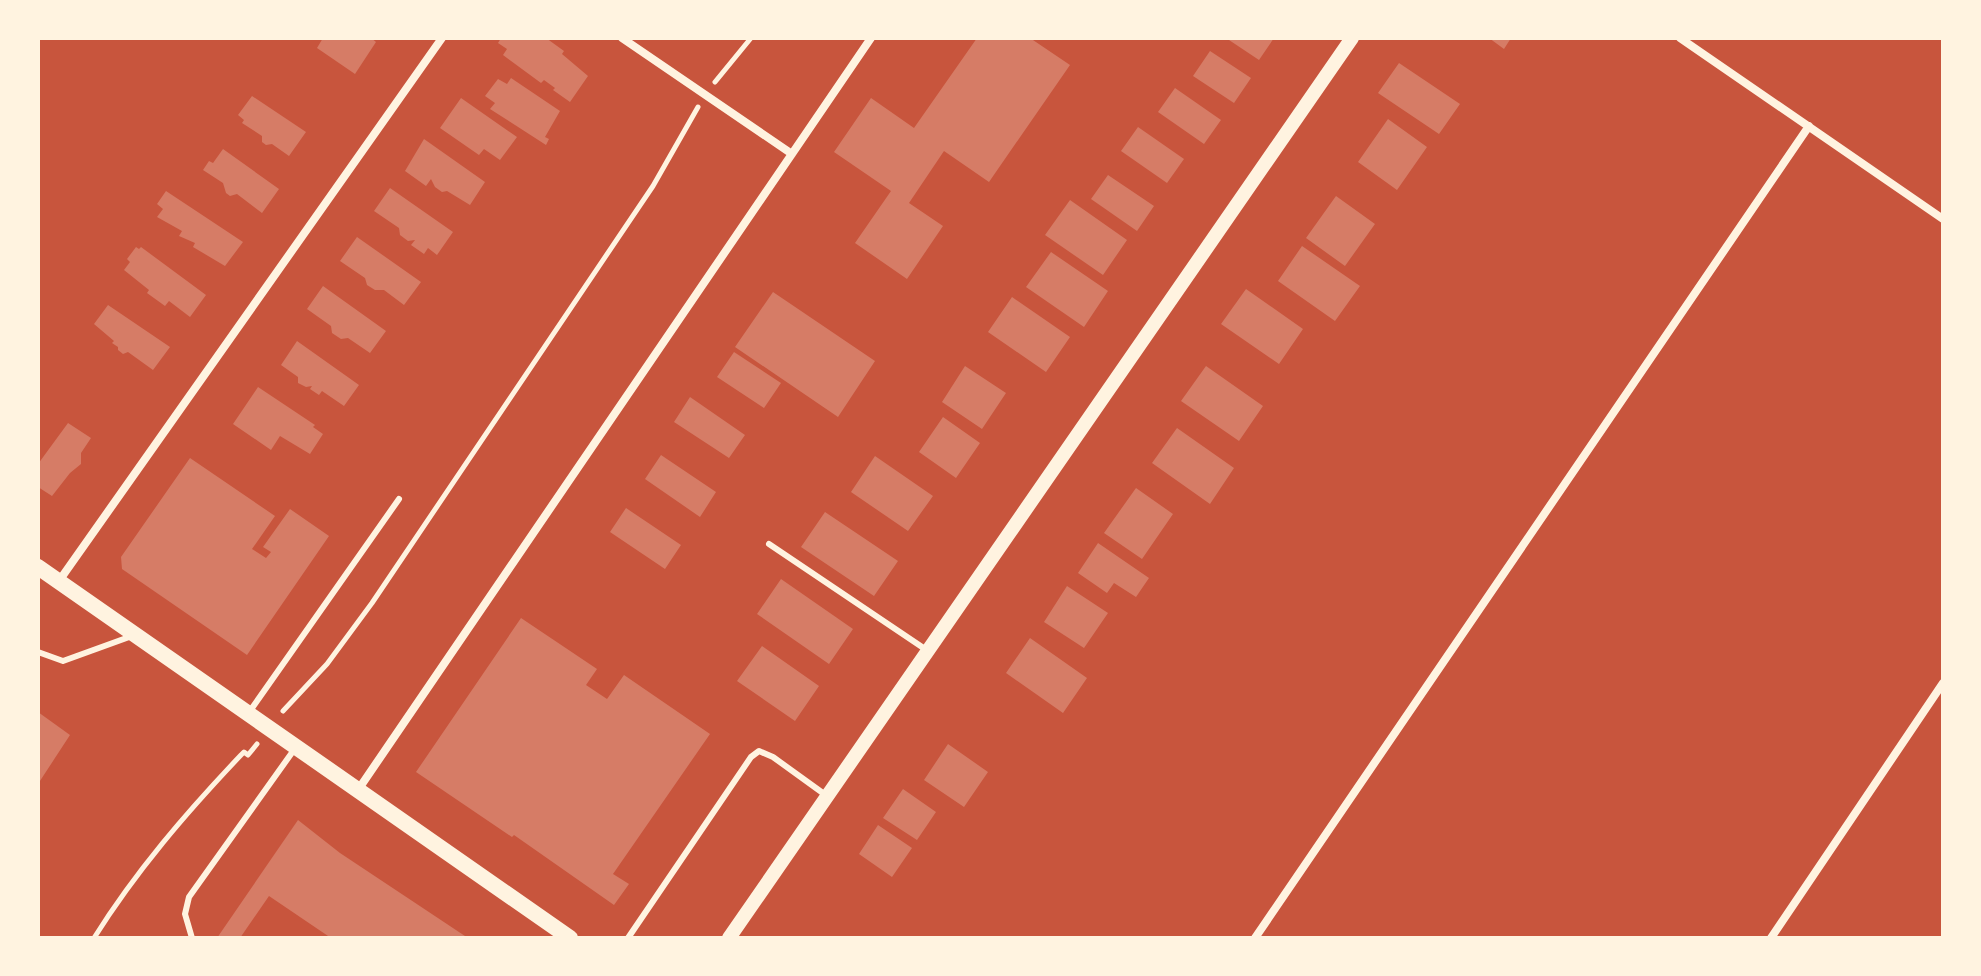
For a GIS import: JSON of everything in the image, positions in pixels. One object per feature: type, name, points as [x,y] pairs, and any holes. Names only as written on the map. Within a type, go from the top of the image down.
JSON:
[{"type":"main road","points":[[38,567],[570,938]]},
{"type":"street","points":[[59,581],[442,38]]},
{"type":"street","points":[[622,38],[792,154]]},
{"type":"street","points":[[358,791],[871,38]]},
{"type":"street","points":[[729,938],[1352,38]]},
{"type":"street","points":[[1680,38],[1943,219]]},
{"type":"street","points":[[1255,938],[1809,126]]},
{"type":"street","points":[[1771,938],[1943,683]]},
{"type":"lane","points":[[248,714],[399,499]]},
{"type":"lane","points":[[769,544],[928,651]]},
{"type":"lane","points":[[38,652],[63,661],[136,635]]},
{"type":"lane","points":[[192,938],[185,914],[189,897],[296,747]]},
{"type":"lane","points":[[628,938],[751,757],[759,751],[773,757],[827,796]]},
{"type":"path","points":[[722,71],[751,38]]},
{"type":"path","points":[[297,694],[327,664],[372,603],[653,186],[695,111]]},
{"type":"path","points":[[94,938],[139,870],[178,823],[244,752],[248,755]]},
{"type":"building","points":[[323,38],[371,38],[376,42],[355,74],[317,48]]},
{"type":"building","points":[[501,38],[546,38],[564,51],[562,54],[588,76],[570,102],[544,80],[541,83],[503,55],[507,49],[498,43]]},
{"type":"building","points":[[977,38],[1030,38],[1070,65],[989,182],[944,151],[909,203],[943,226],[907,279],[855,243],[891,191],[834,152],[871,98],[914,128]]},
{"type":"building","points":[[1226,38],[1274,38],[1259,60]]},
{"type":"building","points":[[1489,38],[1511,38],[1504,49]]},
{"type":"building","points":[[1210,51],[1251,78],[1234,103],[1193,76]]},
{"type":"building","points":[[1399,63],[1460,104],[1439,134],[1378,93]]},
{"type":"building","points":[[511,78],[560,111],[545,137],[549,139],[546,145],[490,109],[495,103],[485,96],[498,79],[507,84]]},
{"type":"building","points":[[1175,88],[1221,120],[1204,144],[1158,112]]},
{"type":"building","points":[[252,96],[306,132],[289,156],[272,144],[266,145],[262,142],[262,136],[242,123],[244,120],[238,115]]},
{"type":"building","points":[[461,98],[517,137],[500,160],[484,149],[479,155],[440,128]]},
{"type":"building","points":[[1388,119],[1427,147],[1397,190],[1358,162]]},
{"type":"building","points":[[1138,127],[1184,159],[1167,183],[1121,151]]},
{"type":"building","points":[[424,139],[485,182],[470,205],[447,191],[442,192],[431,179],[426,186],[405,171]]},
{"type":"building","points":[[223,149],[279,189],[262,213],[237,194],[230,196],[223,183],[203,170],[209,161],[213,163]]},
{"type":"building","points":[[1108,175],[1154,206],[1137,231],[1091,199]]},
{"type":"building","points":[[390,188],[453,232],[437,255],[428,248],[424,254],[411,245],[415,240],[408,241],[400,235],[399,228],[374,211]]},
{"type":"building","points":[[166,191],[243,242],[225,266],[193,247],[195,243],[179,236],[182,231],[157,217],[163,209],[157,204]]},
{"type":"building","points":[[1336,196],[1375,224],[1345,266],[1306,238]]},
{"type":"building","points":[[1070,200],[1127,240],[1103,275],[1045,235]]},
{"type":"building","points":[[357,237],[421,282],[404,305],[384,290],[375,290],[367,285],[365,278],[340,261]]},
{"type":"building","points":[[1302,246],[1360,286],[1335,321],[1278,281]]},
{"type":"building","points":[[136,247],[141,247],[206,295],[190,317],[169,301],[165,306],[124,270],[130,262],[127,259]]},
{"type":"building","points":[[1051,252],[1108,291],[1084,327],[1026,287]]},
{"type":"building","points":[[323,286],[386,331],[370,353],[348,338],[341,339],[332,333],[331,326],[307,309]]},
{"type":"building","points":[[1246,289],[1303,329],[1279,364],[1221,324]]},
{"type":"building","points":[[773,292],[875,361],[838,417],[735,347]]},
{"type":"building","points":[[1012,297],[1070,337],[1046,372],[988,332]]},
{"type":"building","points":[[108,305],[170,347],[153,370],[128,352],[123,354],[112,343],[114,341],[94,324]]},
{"type":"building","points":[[297,341],[359,385],[344,406],[322,391],[319,395],[310,389],[312,386],[298,383],[298,377],[281,365]]},
{"type":"building","points":[[734,352],[781,383],[764,408],[717,377]]},
{"type":"building","points":[[965,366],[1006,393],[982,429],[942,402]]},
{"type":"building","points":[[1206,366],[1263,406],[1239,441],[1181,401]]},
{"type":"building","points":[[258,387],[315,425],[313,427],[323,434],[310,454],[280,436],[271,450],[233,424]]},
{"type":"building","points":[[690,397],[745,435],[729,458],[674,422]]},
{"type":"building","points":[[943,417],[980,443],[956,478],[919,452]]},
{"type":"building","points":[[68,423],[91,438],[81,453],[81,464],[52,496],[38,487],[38,464]]},
{"type":"building","points":[[1177,428],[1234,468],[1210,504],[1152,463]]},
{"type":"building","points":[[661,455],[716,492],[700,517],[645,479]]},
{"type":"building","points":[[875,456],[933,496],[908,531],[851,492]]},
{"type":"building","points":[[190,458],[275,516],[252,549],[266,558],[271,552],[263,547],[290,509],[329,536],[247,655],[122,569],[121,557]]},
{"type":"building","points":[[1136,488],[1173,514],[1142,559],[1104,533]]},
{"type":"building","points":[[626,508],[681,545],[665,569],[610,532]]},
{"type":"building","points":[[825,512],[898,561],[874,596],[801,547]]},
{"type":"building","points":[[1098,543],[1149,578],[1136,597],[1114,583],[1107,593],[1078,573]]},
{"type":"building","points":[[781,579],[853,629],[829,664],[757,614]]},
{"type":"building","points":[[1067,586],[1108,613],[1084,648],[1044,622]]},
{"type":"building","points":[[521,618],[597,669],[586,685],[607,699],[624,675],[710,734],[613,874],[629,884],[614,905],[416,772]]},
{"type":"building","points":[[1030,638],[1087,678],[1063,713],[1006,673]]},
{"type":"building","points":[[762,646],[819,686],[795,721],[737,681]]},
{"type":"building","points":[[38,712],[70,735],[38,784]]},
{"type":"building","points":[[948,744],[988,772],[964,807],[924,780]]},
{"type":"building","points":[[903,789],[936,812],[917,840],[883,818]]},
{"type":"building","points":[[298,820],[340,853],[468,938],[331,938],[269,896],[240,938],[217,938]]},
{"type":"building","points":[[878,825],[912,848],[892,877],[859,854]]}]
